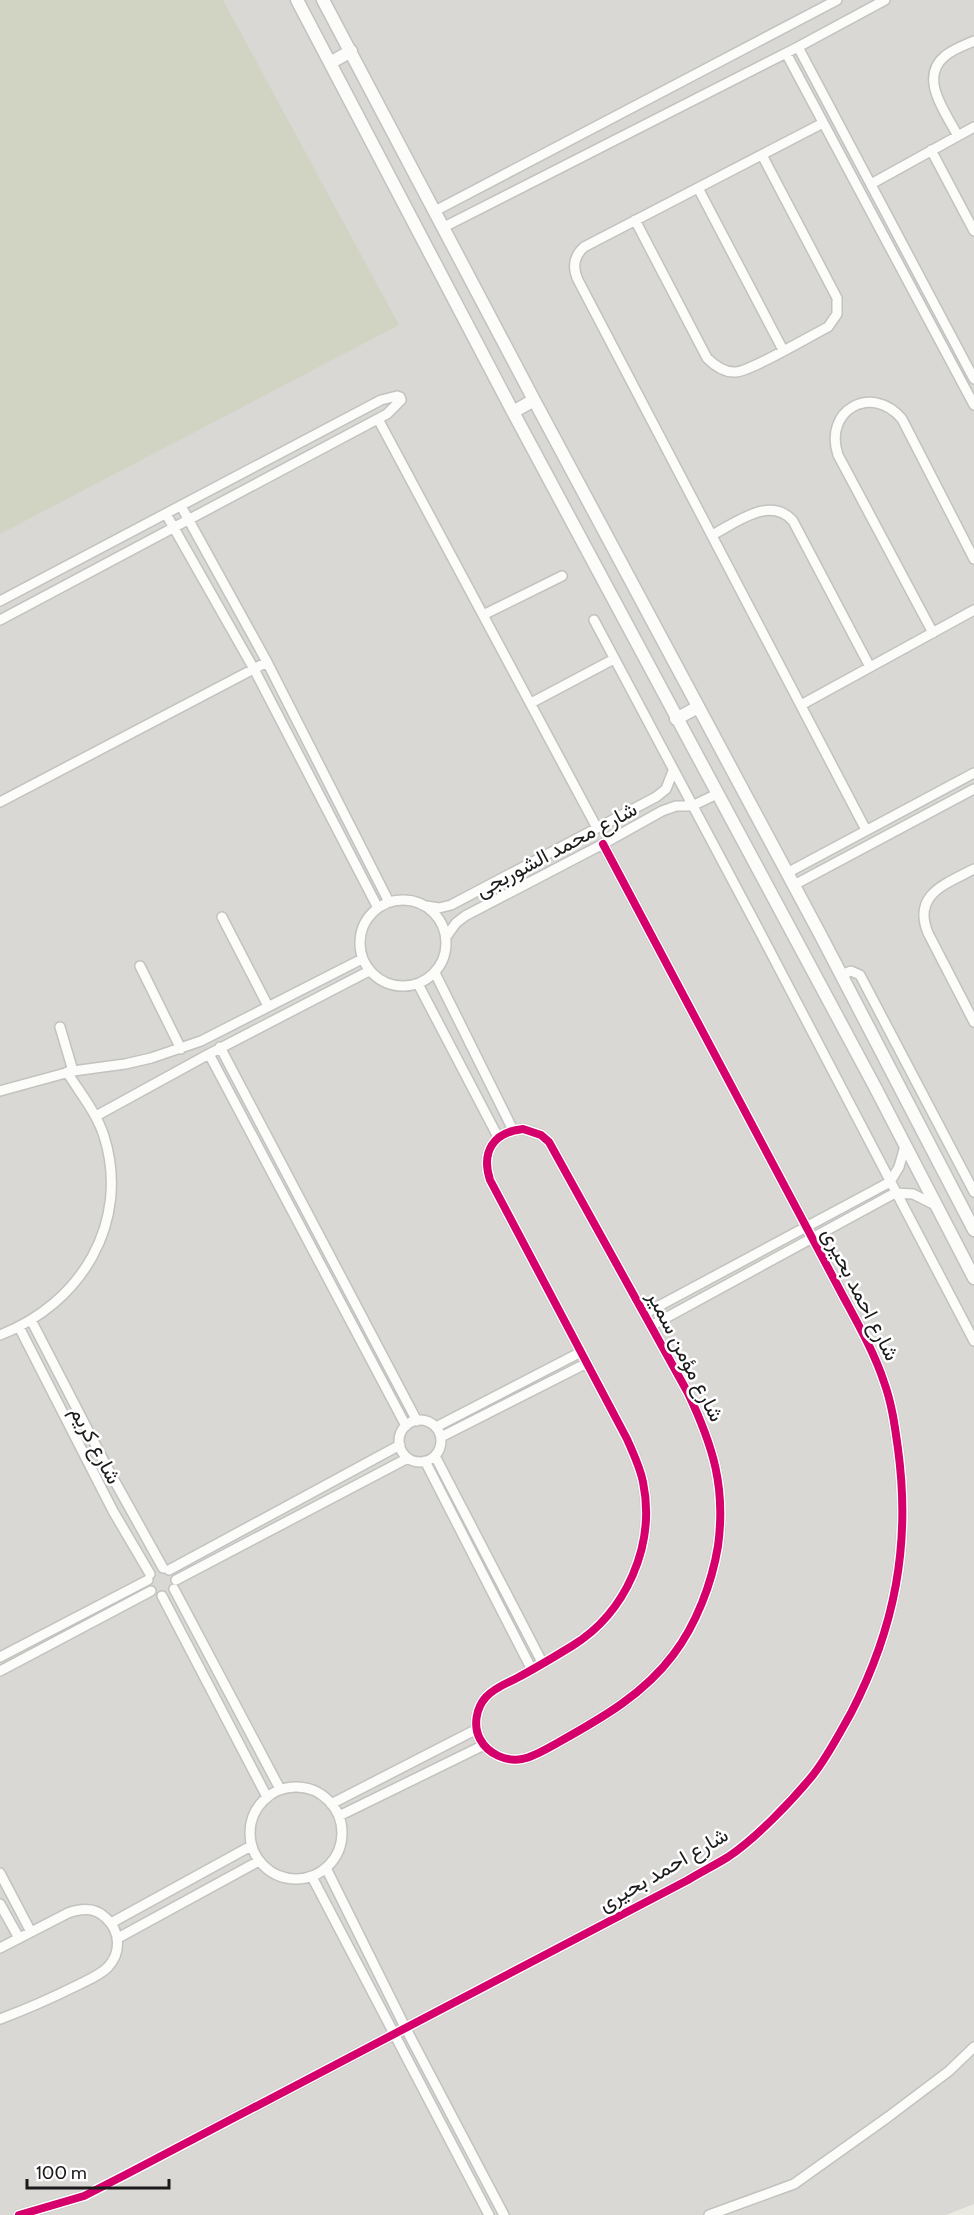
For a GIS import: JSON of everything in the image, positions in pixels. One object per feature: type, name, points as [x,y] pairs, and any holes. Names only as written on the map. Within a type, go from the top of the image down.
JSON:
[{"type":"street","points":[[297,0],[513,412],[875,1087],[974,1278]]},
{"type":"street","points":[[323,0],[794,885],[974,1230]]},
{"type":"street","points":[[435,211],[837,0]]},
{"type":"street","points":[[444,227],[798,47],[885,0]]},
{"type":"street","points":[[958,136],[935,94],[933,79],[937,64],[942,58],[974,41]]},
{"type":"street","points":[[798,47],[974,379]]},
{"type":"street","points":[[330,63],[351,51]]},
{"type":"street","points":[[786,53],[974,405]]},
{"type":"street","points":[[823,123],[585,247],[577,256],[575,274],[866,830]]},
{"type":"street","points":[[871,184],[974,127]]},
{"type":"street","points":[[932,150],[974,231]]},
{"type":"street","points":[[636,220],[707,358],[713,364],[727,371],[743,370],[828,327],[837,314],[838,306],[834,291],[762,154]]},
{"type":"street","points":[[698,188],[783,350]]},
{"type":"street","points":[[914,291],[925,285]]},
{"type":"street","points":[[0,601],[381,400],[400,397],[401,400],[393,410],[378,419],[0,620]]},
{"type":"street","points":[[513,412],[534,400]]},
{"type":"street","points":[[933,633],[838,455],[835,446],[836,425],[848,409],[857,404],[877,402],[895,411],[902,419],[974,560]]},
{"type":"street","points":[[378,419],[597,828]]},
{"type":"street","points":[[181,506],[267,662],[389,902]]},
{"type":"street","points":[[712,536],[766,509],[781,511],[788,516],[793,521],[870,667]]},
{"type":"street","points":[[166,514],[254,669],[378,908]]},
{"type":"street","points":[[483,615],[562,576]]},
{"type":"street","points":[[801,705],[974,610]]},
{"type":"street","points":[[594,620],[762,934],[974,1341]]},
{"type":"street","points":[[531,703],[614,659]]},
{"type":"street","points":[[0,802],[267,662]]},
{"type":"street","points":[[676,719],[698,707]]},
{"type":"street","name":"شارع محمد الشوربجى","points":[[426,906],[439,908],[451,905],[597,828],[661,793],[669,783],[674,771]]},
{"type":"street","points":[[787,873],[974,773]]},
{"type":"street","points":[[794,885],[974,789]]},
{"type":"street","name":"شارع محمد الشوربجى","points":[[446,937],[456,923],[465,916],[669,808],[692,806],[717,794]]},
{"type":"street","name":"شارع احمد بحيرى","points":[[19,2215],[84,2196],[682,1883],[729,1856],[766,1824],[814,1773],[833,1744],[873,1666],[888,1625],[900,1571],[904,1524],[902,1477],[885,1384],[864,1337],[807,1226],[603,844]]},
{"type":"street","points":[[974,869],[933,893],[926,902],[923,912],[927,933],[974,1022]]},
{"type":"street","points":[[408,900],[426,906],[440,920],[446,937],[444,956],[435,973],[409,987],[383,982],[369,971],[362,959],[359,948],[363,925],[378,908],[389,902],[408,900]]},
{"type":"street","points":[[222,917],[268,1006]]},
{"type":"street","points":[[0,1091],[70,1071],[124,1064],[181,1049],[362,959]]},
{"type":"street","points":[[140,966],[181,1049]]},
{"type":"street","points":[[96,1116],[220,1047],[369,971]]},
{"type":"street","points":[[841,975],[851,971],[860,975],[974,1192]]},
{"type":"street","points":[[339,1816],[484,1745],[477,1729],[476,1718],[486,1697],[543,1664],[598,1628],[627,1588],[637,1564],[645,1523],[643,1482],[627,1439],[490,1180],[487,1157],[491,1146],[498,1137],[513,1130],[435,973]]},
{"type":"street","points":[[418,984],[498,1137]]},
{"type":"street","points":[[0,1335],[31,1320],[57,1301],[79,1278],[91,1260],[103,1230],[110,1199],[111,1178],[106,1146],[96,1116],[70,1071],[60,1027]]},
{"type":"street","points":[[220,1047],[417,1421]]},
{"type":"street","points":[[209,1054],[406,1426]]},
{"type":"street","points":[[875,1087],[894,1077]]},
{"type":"street","name":"شارع مؤمن سمير","points":[[484,1745],[501,1757],[523,1759],[615,1709],[654,1677],[673,1655],[698,1611],[711,1575],[720,1516],[716,1467],[705,1429],[651,1326],[549,1142],[533,1132],[523,1129],[513,1130]]},
{"type":"street","points":[[644,1314],[890,1182],[899,1167],[905,1146]]},
{"type":"street","points":[[651,1326],[895,1193],[913,1194],[937,1206]]},
{"type":"street","name":"شارع كريم","points":[[31,1320],[108,1469],[166,1569]]},
{"type":"street","name":"شارع كريم","points":[[19,1327],[149,1577]]},
{"type":"street","points":[[436,1427],[581,1352]]},
{"type":"street","points":[[441,1437],[587,1363]]},
{"type":"street","points":[[53,1395],[66,1388]]},
{"type":"street","points":[[417,1421],[430,1423],[436,1427],[441,1437],[441,1444],[435,1456],[425,1461],[408,1458],[400,1445],[402,1432],[406,1426],[417,1421]]},
{"type":"street","points":[[0,1657],[149,1577],[156,1569],[166,1569],[400,1445]]},
{"type":"street","points":[[435,1456],[543,1664]]},
{"type":"street","points":[[0,1671],[151,1592],[162,1596],[169,1594],[175,1585],[408,1458]]},
{"type":"street","points":[[425,1461],[532,1670]]},
{"type":"street","points":[[166,1569],[280,1789]]},
{"type":"street","points":[[149,1577],[151,1592]]},
{"type":"street","points":[[162,1596],[267,1797]]},
{"type":"street","points":[[331,1804],[477,1729]]},
{"type":"street","points":[[294,1787],[321,1794],[339,1816],[342,1830],[341,1844],[335,1857],[326,1868],[312,1876],[288,1879],[267,1870],[251,1846],[249,1832],[258,1806],[280,1789],[294,1787]]},
{"type":"street","points":[[111,1923],[251,1846]]},
{"type":"street","points":[[118,1938],[259,1861]]},
{"type":"street","points":[[326,1868],[405,2027],[504,2215]]},
{"type":"street","points":[[0,1873],[31,1932]]},
{"type":"street","points":[[312,1876],[489,2215]]},
{"type":"street","points":[[0,1904],[19,1938]]},
{"type":"street","points":[[0,1948],[79,1909],[102,1914],[111,1923],[118,1938],[115,1957],[102,1972],[43,2002],[0,2019]]},
{"type":"street","points":[[709,2215],[794,2184],[949,2071],[974,2047]]},
{"type":"shaded area","points":[[0,0],[974,0],[974,2204],[946,2215],[0,2215]]},
{"type":"shaded area","points":[[0,0],[223,0],[399,325],[0,534]]},
{"type":"cycle path","points":[[19,2215],[84,2196],[728,1857],[773,1819],[813,1775],[838,1737],[866,1681],[889,1617],[900,1552],[902,1484],[887,1390],[860,1328],[603,844]]},
{"type":"cycle path","points":[[523,1129],[541,1135],[549,1142],[688,1393],[711,1449],[719,1486],[720,1525],[715,1560],[702,1603],[689,1631],[662,1669],[636,1693],[606,1714],[541,1752],[516,1760],[498,1756],[483,1744],[477,1728],[480,1706],[493,1691],[572,1646],[608,1615],[622,1596],[633,1575],[645,1530],[646,1506],[642,1476],[627,1439],[490,1180],[487,1161],[492,1145],[504,1134],[523,1129]]}]
